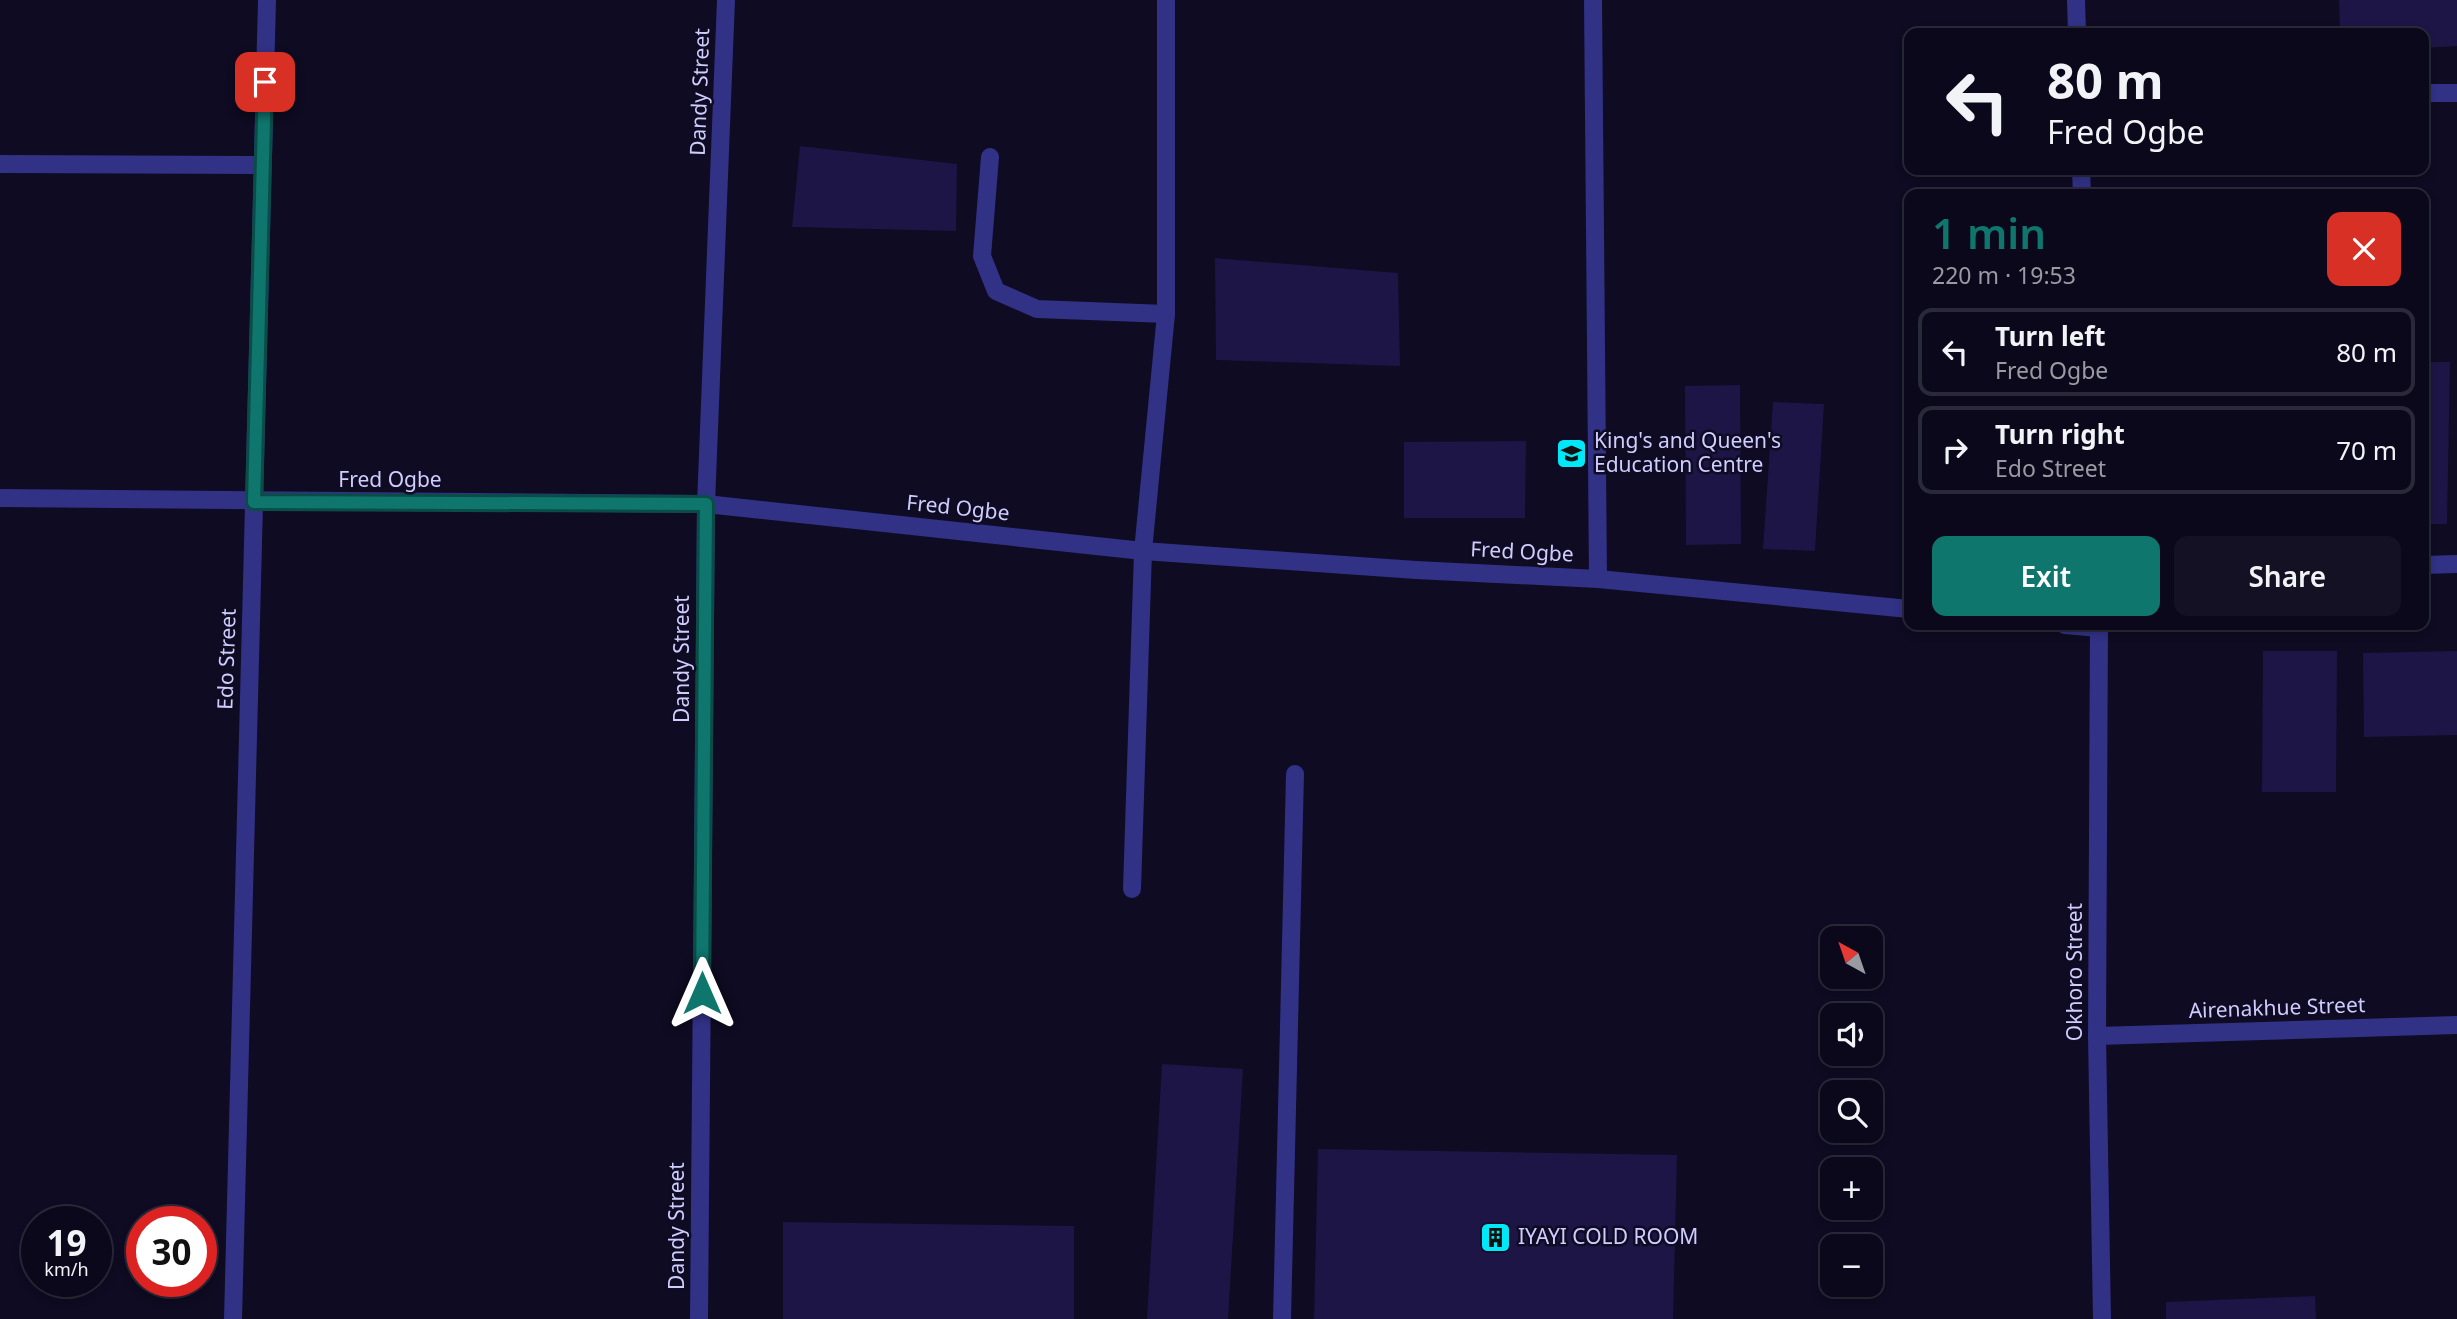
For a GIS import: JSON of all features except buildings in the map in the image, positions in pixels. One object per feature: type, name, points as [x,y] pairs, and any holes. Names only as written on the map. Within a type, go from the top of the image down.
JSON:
[{"type":"street","name":"Edo Street","points":[[233,1319],[267,0]]},
{"type":"street","name":"Dandy Street","points":[[699,1319],[706,504],[726,0]]},
{"type":"street","points":[[1132,889],[1143,551],[1166,314],[1166,0]]},
{"type":"street","points":[[1593,0],[1598,579]]},
{"type":"street","points":[[2076,0],[2077,28]]},
{"type":"street","points":[[2429,93],[2457,93]]},
{"type":"street","points":[[990,158],[982,256],[996,291],[1037,309],[1166,314]]},
{"type":"street","points":[[0,164],[263,165]]},
{"type":"street","name":"Fred Ogbe","points":[[0,498],[706,504],[1143,551],[1416,570],[1598,579],[1904,609]]},
{"type":"street","points":[[2429,565],[2457,564]]},
{"type":"street","name":"Okhoro Street","points":[[2099,630],[2098,1036],[2102,1319]]},
{"type":"street","points":[[1282,1319],[1295,774]]},
{"type":"street","name":"Airenakhue Street","points":[[2098,1036],[2457,1025]]},
{"type":"place","name":"King's and Queen's Education Centre","points":[[1571,453]]},
{"type":"place","name":"IYAYI COLD ROOM","points":[[1495,1237]]},
{"type":"route","points":[[265,82],[254,502],[706,504],[702,993]]}]
